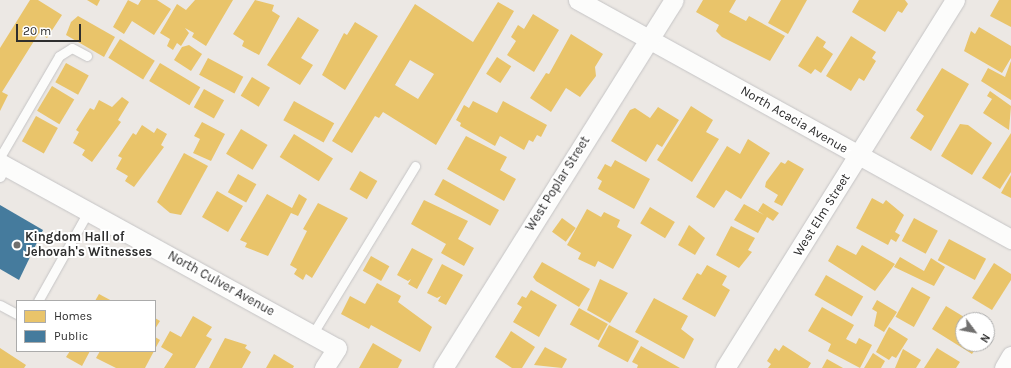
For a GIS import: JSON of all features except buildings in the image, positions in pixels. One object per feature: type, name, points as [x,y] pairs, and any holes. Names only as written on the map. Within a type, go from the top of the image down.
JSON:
[{"type":"street","name":"North Acacia Avenue","points":[[578,0],[858,157],[1011,239]]},
{"type":"street","name":"West Poplar Street","points":[[443,368],[674,0]]},
{"type":"street","name":"West Elm Street","points":[[725,368],[858,157],[954,0]]},
{"type":"street","name":"North Culver Avenue","points":[[2,166],[337,348],[324,368]]},
{"type":"street","points":[[1004,368],[1011,356]]},
{"type":"lane","points":[[2,166],[59,56],[72,48],[87,56]]},
{"type":"lane","points":[[312,335],[415,166]]},
{"type":"lane","points":[[39,300],[88,212]]},
{"type":"lane","points":[[0,305],[16,313]]},
{"type":"place","name":"Kingdom Hall of Jehovah's Witnesses","points":[[17,245]]}]
